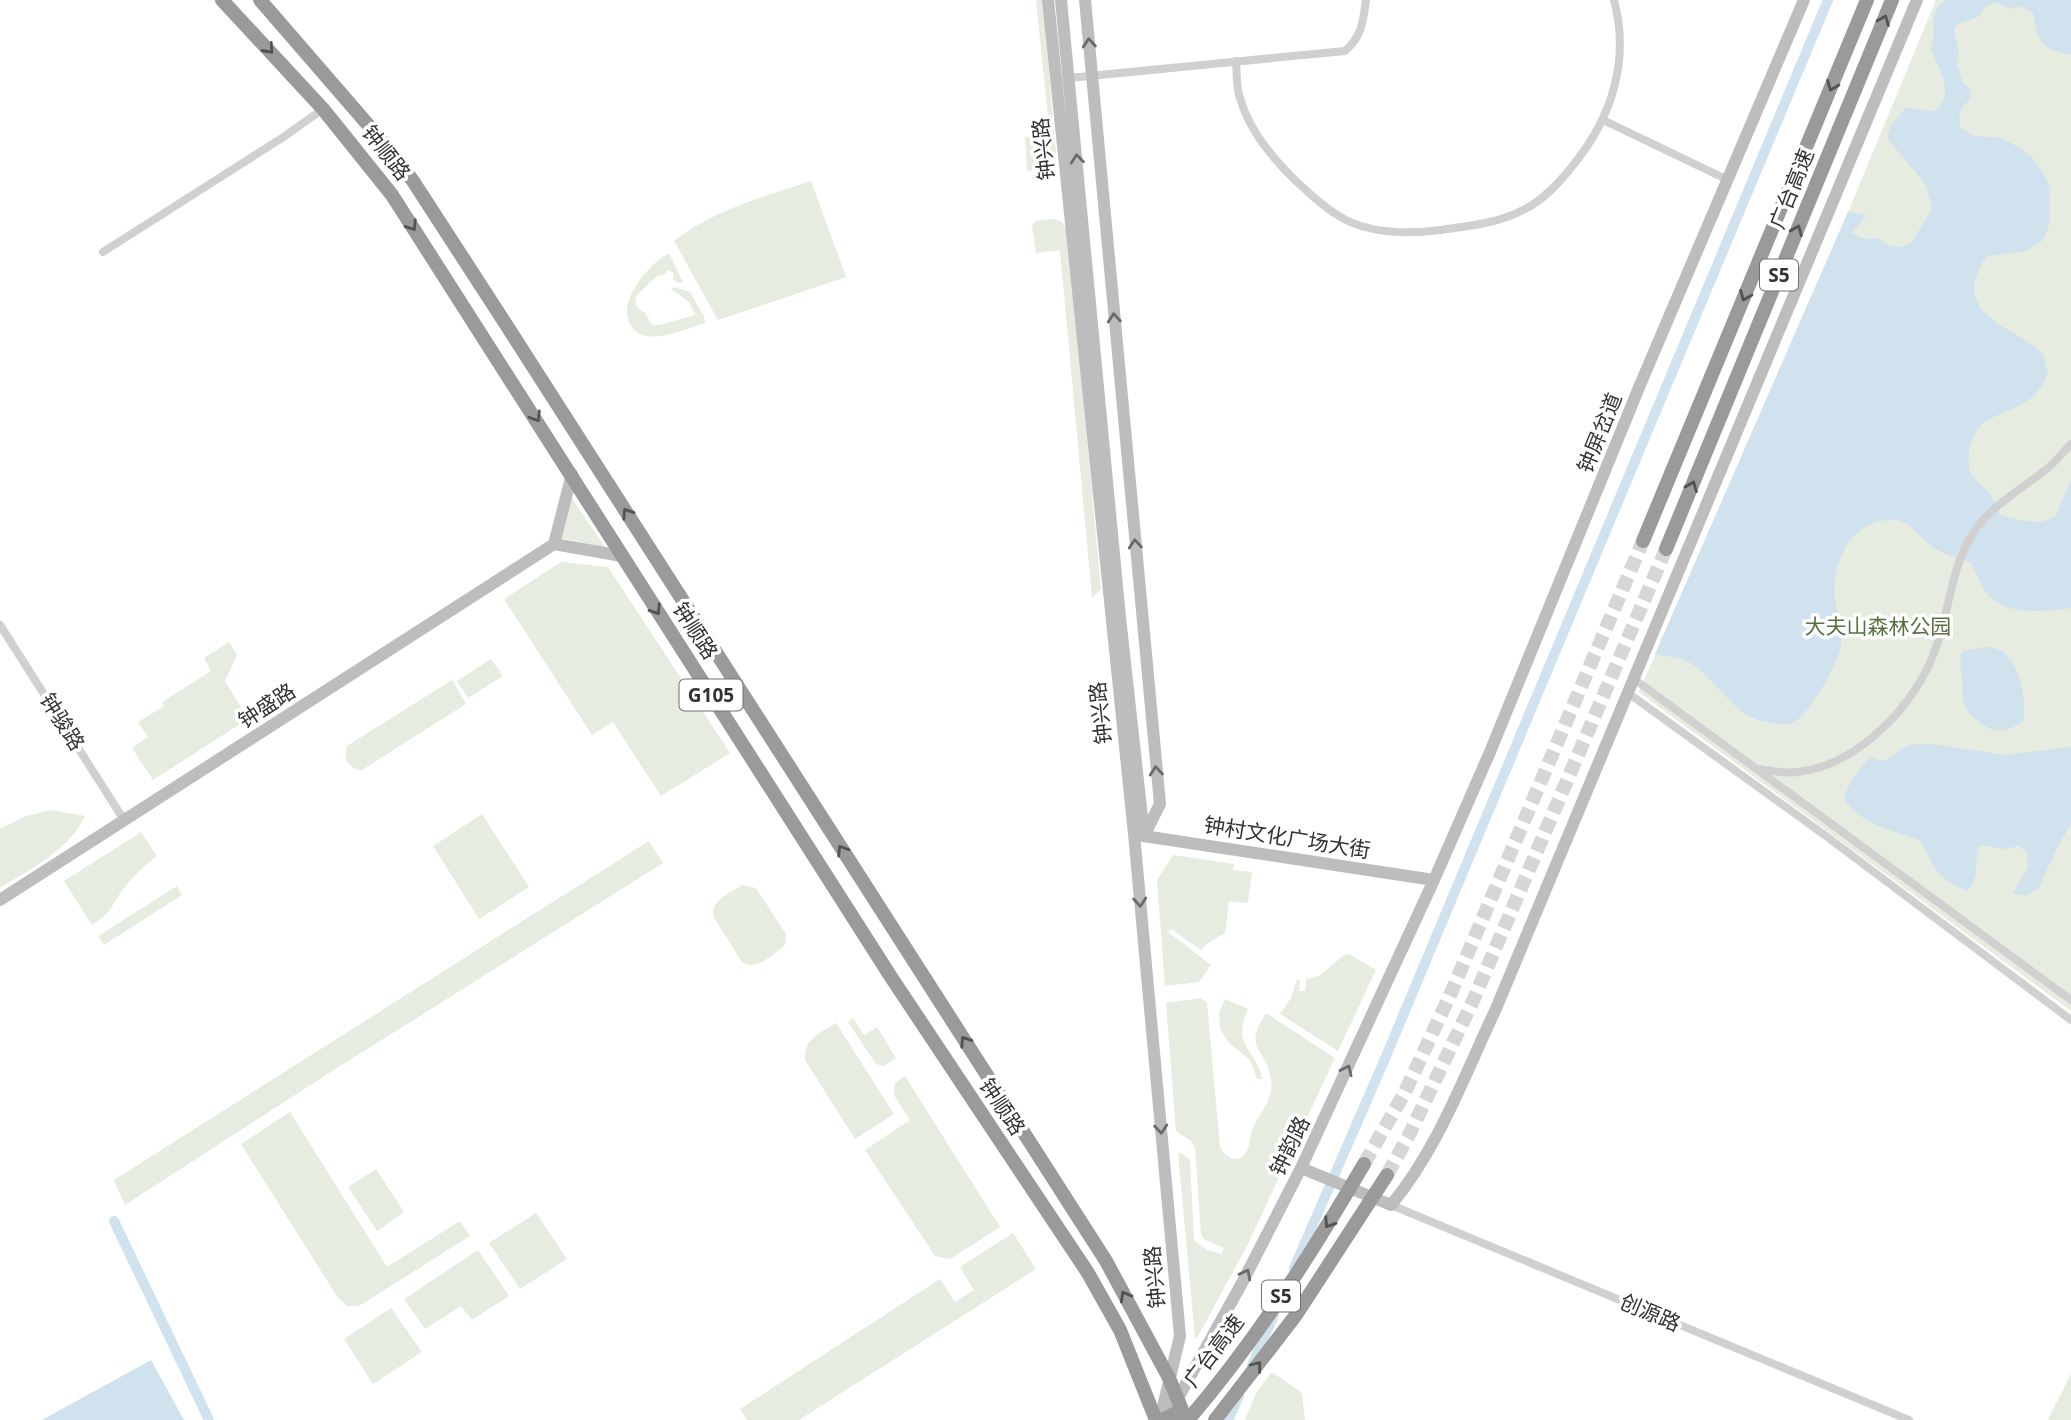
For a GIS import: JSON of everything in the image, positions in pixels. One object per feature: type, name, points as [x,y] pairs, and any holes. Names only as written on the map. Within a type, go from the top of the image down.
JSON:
[{"type":"highway","name":"钟顺路","points":[[222,0],[323,109],[392,195],[965,1089],[1088,1272],[1120,1330],[1160,1420]]},
{"type":"highway","name":"钟顺路","points":[[260,0],[351,103],[413,181],[1106,1261],[1178,1398]]},
{"type":"highway","points":[[274,0],[280,21]]},
{"type":"highway","name":"广台高速","points":[[1643,541],[1867,0]]},
{"type":"highway","name":"广台高速","points":[[1666,549],[1892,0]]},
{"type":"highway","points":[[965,1089],[988,1076]]},
{"type":"highway","name":"广台高速","points":[[1187,1420],[1223,1376],[1286,1289],[1364,1164]]},
{"type":"highway","name":"广台高速","points":[[1215,1420],[1296,1315],[1387,1175]]},
{"type":"highway","name":"G105","points":[[1178,1398],[1187,1420]]},
{"type":"highway","points":[[1160,1420],[1174,1415],[1187,1420]]},
{"type":"main road","name":"钟兴路","points":[[1048,0],[1139,835]]},
{"type":"main road","name":"钟兴路","points":[[1061,0],[1120,617],[1180,1336],[1160,1420]]},
{"type":"main road","points":[[1085,0],[1160,803],[1139,835]]},
{"type":"main road","name":"钟屏岔道","points":[[1434,880],[1804,0]]},
{"type":"main road","points":[[1307,1171],[1391,1205],[1417,1169],[1448,1112],[1495,1011],[1917,0]]},
{"type":"main road","points":[[572,474],[554,544],[622,556]]},
{"type":"main road","name":"钟盛路","points":[[0,900],[554,544]]},
{"type":"main road","name":"钟村文化广场大街","points":[[1139,835],[1434,880]]},
{"type":"main road","name":"钟韵路","points":[[1160,1420],[1178,1398],[1307,1171],[1434,880]]},
{"type":"street","points":[[1069,78],[1345,51],[1354,44],[1362,31],[1366,0]]},
{"type":"street","points":[[1236,61],[1240,98],[1268,152],[1329,209],[1366,228],[1408,232],[1433,231],[1504,218],[1543,198],[1563,179],[1584,152],[1603,120],[1613,93],[1619,62],[1619,24],[1614,0]]},
{"type":"street","points":[[103,252],[323,109]]},
{"type":"street","points":[[1603,120],[1728,180]]},
{"type":"street","points":[[1756,768],[1796,773],[1815,768],[1856,749],[1889,723],[1929,666],[1941,633],[1959,564],[1973,533],[1992,510],[2050,465],[2071,444]]},
{"type":"street","name":"钟骏路","points":[[0,625],[124,820]]},
{"type":"street","points":[[1634,679],[2071,1000]]},
{"type":"street","points":[[1628,693],[1830,839],[2071,1020]]},
{"type":"street","name":"创源路","points":[[1391,1205],[1909,1420]]},
{"type":"green space","points":[[1036,0],[1043,0],[1056,154],[1049,167],[1027,171],[1025,137],[1050,136]]},
{"type":"green space","name":"大夫山森林公园","points":[[1936,0],[2071,0],[2071,1011],[1639,692],[1848,212]]},
{"type":"green space","points":[[811,181],[846,277],[718,320],[674,241],[723,212]]},
{"type":"green space","points":[[1053,219],[1062,222],[1068,233],[1101,589],[1092,598],[1060,250],[1036,253],[1032,226],[1035,221]]},
{"type":"green space","points":[[669,253],[683,282],[679,283],[673,279],[674,273],[668,270],[657,276],[636,296],[636,306],[645,313],[652,325],[695,315],[689,302],[671,289],[674,287],[690,292],[704,316],[705,323],[669,335],[644,335],[630,324],[628,305],[645,274]]},
{"type":"green space","points":[[571,497],[605,547],[561,538]]},
{"type":"green space","points":[[561,562],[608,567],[730,753],[661,796],[613,722],[592,735],[504,599]]},
{"type":"green space","points":[[229,642],[237,655],[225,681],[248,719],[153,780],[132,748],[148,737],[138,722],[164,706],[162,702],[211,671],[204,658]]},
{"type":"green space","points":[[491,659],[503,676],[468,698],[457,681]]},
{"type":"green space","points":[[452,680],[466,704],[362,770],[348,763],[345,758],[347,746]]},
{"type":"green space","points":[[51,810],[85,816],[59,849],[0,888],[0,829],[26,816]]},
{"type":"green space","points":[[482,814],[529,887],[479,919],[433,846]]},
{"type":"green space","points":[[141,832],[157,856],[129,882],[106,914],[92,925],[64,881]]},
{"type":"green space","points":[[649,841],[663,863],[125,1205],[114,1180]]},
{"type":"green space","points":[[1173,855],[1234,864],[1233,870],[1252,872],[1248,903],[1229,901],[1225,933],[1201,950],[1171,929],[1168,932],[1211,965],[1199,982],[1165,986],[1157,880]]},
{"type":"green space","points":[[742,885],[756,888],[786,934],[785,945],[764,961],[753,965],[742,962],[713,916],[718,901]]},
{"type":"green space","points":[[177,886],[182,895],[104,945],[98,936]]},
{"type":"green space","points":[[1349,954],[1376,970],[1338,1051],[1280,1014],[1291,998],[1297,980],[1300,980],[1299,991],[1305,991],[1306,979],[1319,976],[1344,955]]},
{"type":"green space","points":[[1201,998],[1207,1003],[1220,1147],[1229,1157],[1238,1159],[1245,1154],[1252,1131],[1271,1093],[1268,1068],[1256,1042],[1259,1025],[1266,1013],[1335,1058],[1247,1246],[1195,1338],[1178,1153],[1190,1160],[1194,1240],[1207,1250],[1222,1254],[1224,1248],[1205,1240],[1201,1235],[1195,1148],[1191,1141],[1176,1131],[1166,1003]]},
{"type":"green space","points":[[1225,999],[1248,1009],[1242,1031],[1243,1039],[1263,1079],[1257,1079],[1250,1060],[1229,1043],[1220,1029],[1219,1013]]},
{"type":"green space","points":[[853,1018],[864,1035],[877,1027],[896,1058],[884,1066],[876,1064],[848,1022]]},
{"type":"green space","points":[[836,1023],[894,1114],[855,1139],[805,1060],[810,1042]]},
{"type":"green space","points":[[905,1076],[1000,1227],[950,1259],[935,1256],[865,1150],[910,1120],[894,1095],[895,1083]]},
{"type":"green space","points":[[290,1112],[387,1267],[460,1221],[470,1236],[359,1306],[348,1306],[338,1298],[241,1144]]},
{"type":"green space","points":[[376,1169],[404,1212],[377,1231],[348,1187]]},
{"type":"green space","points":[[536,1213],[567,1259],[520,1289],[489,1243]]},
{"type":"green space","points":[[1013,1233],[1036,1269],[799,1420],[747,1420],[740,1409],[940,1279],[955,1302],[974,1290],[960,1267]]},
{"type":"green space","points":[[478,1250],[509,1296],[472,1320],[461,1306],[425,1329],[404,1299]]},
{"type":"green space","points":[[391,1308],[422,1352],[373,1384],[344,1339]]},
{"type":"green space","points":[[1272,1372],[1302,1393],[1305,1420],[1245,1420],[1256,1393]]},
{"type":"green space","points":[[2071,1374],[2071,1420],[2048,1420],[2049,1417]]},
{"type":"water","points":[[1945,0],[2071,0],[2071,55],[2053,50],[2042,43],[2033,13],[2019,6],[2011,9],[1994,2],[1985,7],[1978,17],[1957,24],[1954,31],[1959,49],[1957,64],[1962,81],[1970,89],[1971,97],[1960,114],[1961,128],[1974,136],[2002,138],[2021,149],[2032,157],[2050,188],[2050,223],[2043,240],[2027,251],[1988,256],[1975,279],[1974,295],[1981,309],[1998,324],[2043,354],[2048,372],[2037,392],[2023,404],[1986,421],[1977,430],[1968,458],[1970,471],[1990,495],[2001,516],[2037,522],[2056,515],[2071,479],[2071,608],[2028,611],[2007,607],[1989,596],[1970,562],[1936,549],[1905,523],[1879,521],[1856,534],[1841,557],[1835,584],[1841,645],[1833,667],[1813,702],[1798,719],[1785,724],[1770,723],[1740,710],[1692,664],[1655,654],[1848,212],[1867,215],[1851,233],[1864,239],[1879,238],[1886,244],[1898,247],[1911,243],[1932,209],[1926,185],[1887,138],[1890,127],[1905,108],[1935,111],[1944,97],[1944,81],[1931,49],[1933,18]]},
{"type":"water","points":[[1987,646],[2001,651],[2009,658],[2018,674],[2023,693],[2024,720],[2002,731],[1979,722],[1967,710],[1963,700],[1960,665],[1962,652]]},
{"type":"water","points":[[1931,744],[2005,755],[2071,747],[2071,824],[2038,889],[2026,896],[2013,893],[2028,867],[2027,852],[2018,846],[2005,849],[1980,845],[1976,873],[1967,891],[1941,876],[1919,840],[1868,820],[1851,808],[1844,799],[1854,776],[1871,757],[1882,760],[1890,758],[1909,745]]},
{"type":"water","points":[[151,1360],[184,1420],[42,1420]]},
{"type":"waterway","points":[[1294,1268],[1384,1061],[1828,0]]},
{"type":"waterway","points":[[114,1221],[209,1420]]},
{"type":"waterway","points":[[1252,1365],[1274,1315]]},
{"type":"waterway","points":[[1228,1420],[1239,1396]]},
{"type":"tunnel","points":[[1364,1164],[1405,1092],[1451,993],[1643,541]]},
{"type":"tunnel","points":[[1387,1175],[1472,1003],[1666,549]]}]
